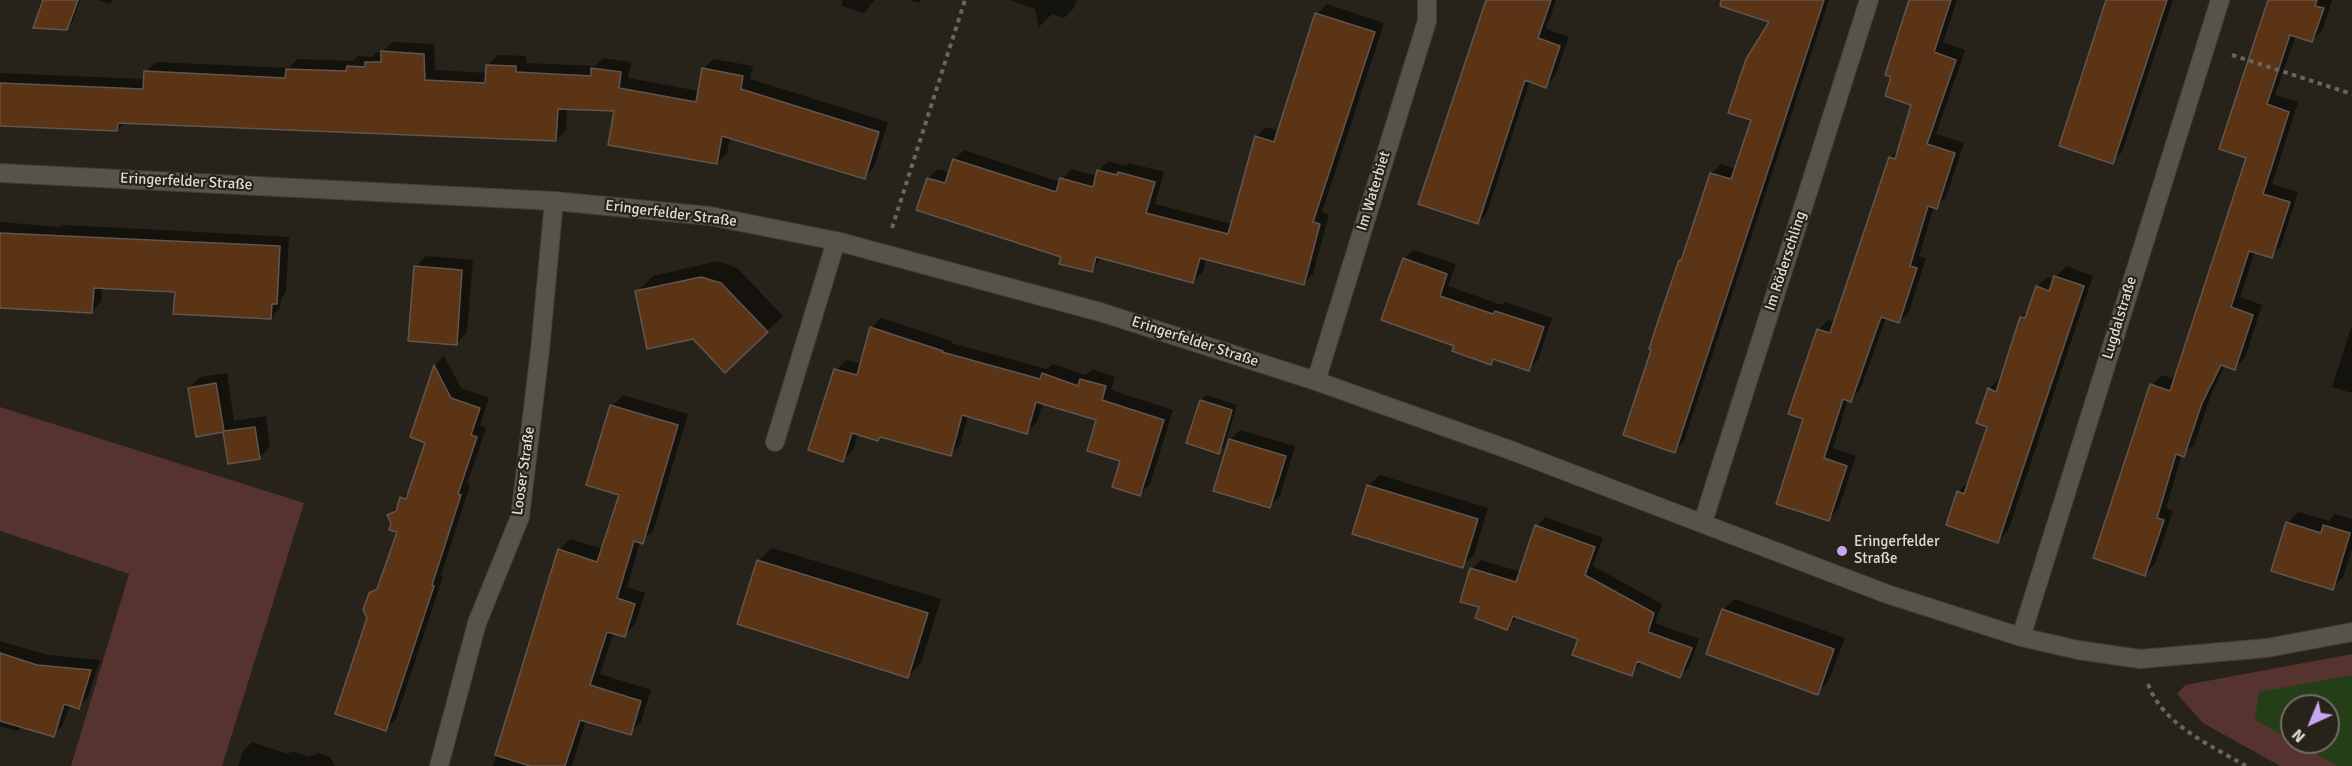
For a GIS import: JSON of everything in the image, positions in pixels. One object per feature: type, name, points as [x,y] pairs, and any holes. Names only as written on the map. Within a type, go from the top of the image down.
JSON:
[{"type":"street","name":"Im Waterbiet","points":[[1316,381],[1427,21],[1426,0]]},
{"type":"street","name":"Im Röderschling","points":[[1703,522],[1869,0]]},
{"type":"street","name":"Lugdalstraße","points":[[2021,637],[2220,0]]},
{"type":"street","name":"Eringerfelder Straße","points":[[0,172],[554,201],[710,216],[836,240],[1100,312],[1316,381],[1510,450],[1887,594],[2021,637],[2078,650],[2140,659],[2267,648],[2352,632]]},
{"type":"street","name":"Looser Straße","points":[[439,766],[477,623],[520,517],[540,350],[554,201]]},
{"type":"street","points":[[775,442],[836,240]]},
{"type":"path","points":[[883,254],[965,0]]},
{"type":"path","points":[[2205,46],[2352,94]]},
{"type":"path","points":[[2140,659],[2154,699],[2173,720],[2200,740],[2246,766]]},
{"type":"shaded area","points":[[0,407],[304,503],[222,766],[71,766],[129,574],[0,531]]},
{"type":"shaded area","points":[[2352,654],[2352,766],[2280,766],[2203,723],[2177,694],[2185,685]]},
{"type":"shaded area","points":[[2352,675],[2352,766],[2338,766],[2316,754],[2340,754],[2340,694],[2280,694],[2280,734],[2255,720],[2259,692]]},
{"type":"building","points":[[43,0],[78,0],[67,30],[33,28]]},
{"type":"building","points":[[1486,0],[1551,0],[1538,38],[1560,46],[1546,88],[1525,80],[1478,224],[1418,204]]},
{"type":"building","points":[[1721,0],[1824,0],[1675,453],[1623,435],[1651,350],[1649,349],[1658,321],[1679,260],[1681,261],[1710,173],[1731,179],[1751,120],[1728,113],[1746,59],[1769,22],[1720,6]]},
{"type":"building","points":[[1909,0],[1951,0],[1934,52],[1956,60],[1927,144],[1955,153],[1937,209],[1928,206],[1910,266],[1917,268],[1899,323],[1881,317],[1851,402],[1843,399],[1824,458],[1847,466],[1829,521],[1776,504],[1803,419],[1788,414],[1817,329],[1830,333],[1889,157],[1895,159],[1911,105],[1885,96],[1891,77],[1885,75]]},
{"type":"building","points":[[2106,0],[2167,0],[2113,164],[2059,146]]},
{"type":"building","points":[[2268,0],[2317,0],[2315,6],[2324,8],[2312,42],[2290,35],[2267,104],[2289,112],[2263,194],[2290,202],[2272,258],[2249,251],[2231,307],[2253,315],[2235,370],[2221,365],[2202,403],[2184,457],[2176,454],[2157,518],[2164,520],[2145,576],[2093,558],[2150,384],[2170,391],[2246,158],[2219,149]]},
{"type":"building","points":[[1315,13],[1375,32],[1313,222],[1320,224],[1304,285],[1200,258],[1193,283],[1096,257],[1092,272],[1059,264],[1061,257],[916,210],[927,178],[945,183],[953,159],[1056,192],[1060,178],[1093,187],[1097,170],[1117,175],[1118,172],[1155,182],[1146,213],[1228,234],[1255,136],[1274,142]]},
{"type":"building","points":[[381,51],[424,54],[425,80],[485,83],[486,65],[516,66],[516,72],[591,76],[591,68],[621,72],[619,88],[696,102],[702,68],[743,76],[741,89],[879,132],[865,179],[722,136],[717,164],[608,145],[614,111],[558,109],[556,141],[118,123],[117,131],[0,126],[0,83],[143,89],[144,71],[285,78],[286,69],[346,71],[347,66],[365,67],[365,62],[381,62]]},
{"type":"building","points":[[0,233],[280,246],[277,304],[272,304],[271,319],[173,314],[175,292],[94,288],[92,313],[0,308]]},
{"type":"building","points":[[1403,258],[1447,274],[1440,296],[1493,314],[1495,311],[1544,327],[1529,371],[1493,359],[1491,365],[1452,351],[1454,346],[1381,320]]},
{"type":"building","points":[[414,266],[462,270],[457,345],[408,341]]},
{"type":"building","points":[[2054,276],[2084,286],[1998,543],[1946,525],[1957,491],[1964,494],[1987,427],[1976,423],[1988,388],[1996,392],[2020,317],[2025,318],[2036,286],[2049,291]]},
{"type":"building","points":[[701,277],[721,283],[768,332],[725,373],[693,339],[647,349],[635,291]]},
{"type":"building","points":[[870,327],[942,352],[1040,379],[1042,373],[1078,386],[1080,379],[1106,386],[1102,400],[1164,420],[1140,496],[1112,487],[1120,461],[1087,451],[1096,420],[1036,402],[1027,434],[962,415],[951,456],[880,437],[878,441],[852,433],[843,462],[808,450],[834,369],[857,375]]},
{"type":"building","points":[[434,365],[451,398],[480,408],[471,435],[477,437],[458,494],[461,495],[432,585],[434,586],[386,731],[335,714],[367,618],[363,610],[369,593],[377,589],[397,532],[389,530],[391,523],[387,515],[396,511],[400,497],[406,499],[425,443],[410,437]]},
{"type":"building","points":[[216,383],[224,431],[255,427],[260,459],[228,464],[223,432],[196,437],[188,388]]},
{"type":"building","points":[[1200,400],[1232,410],[1219,454],[1186,443]]},
{"type":"building","points":[[610,405],[678,425],[643,544],[634,541],[617,598],[635,604],[625,637],[607,632],[590,685],[641,701],[631,735],[580,720],[565,766],[530,766],[495,755],[558,549],[597,562],[619,495],[586,485]]},
{"type":"building","points":[[1229,439],[1286,456],[1270,508],[1213,491]]},
{"type":"building","points":[[1367,485],[1478,519],[1463,568],[1352,534]]},
{"type":"building","points":[[2286,522],[2321,533],[2323,525],[2350,533],[2333,590],[2271,571]]},
{"type":"building","points":[[1535,525],[1595,547],[1585,575],[1654,613],[1648,632],[1692,648],[1680,678],[1637,661],[1632,676],[1572,655],[1578,639],[1513,616],[1507,630],[1475,618],[1479,607],[1460,602],[1470,568],[1516,582]]},
{"type":"building","points":[[757,560],[928,613],[908,678],[737,624]]},
{"type":"building","points":[[1722,609],[1834,649],[1818,695],[1706,654]]},
{"type":"building","points":[[0,653],[37,665],[91,670],[79,709],[64,704],[54,737],[0,721]]},
{"type":"place","name":"Eringerfelder Straße","points":[[1842,551]]}]
